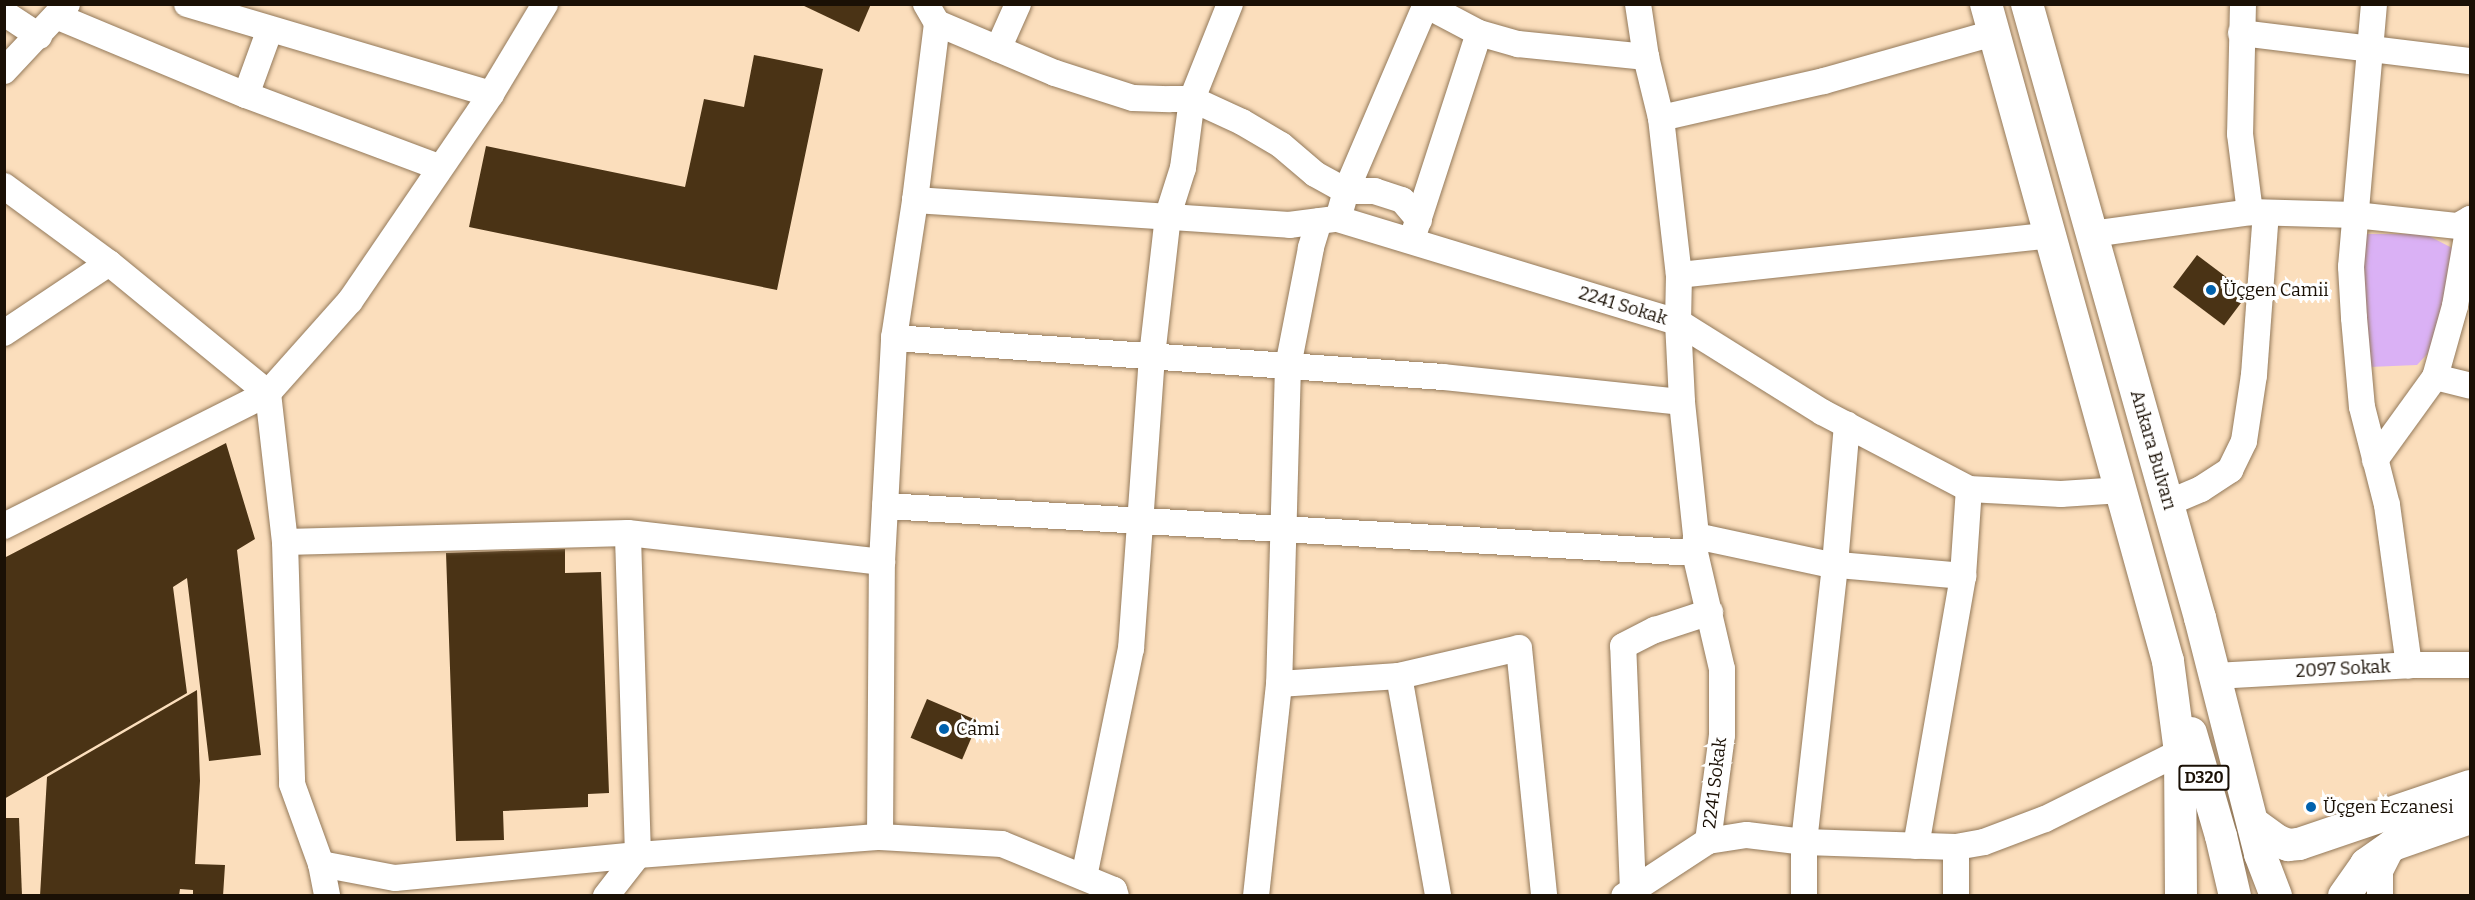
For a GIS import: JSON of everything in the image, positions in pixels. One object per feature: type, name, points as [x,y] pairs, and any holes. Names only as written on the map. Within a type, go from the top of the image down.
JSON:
[{"type":"main road","name":"Ankara Bulvarı","points":[[2027,4],[2216,676],[2253,823],[2276,896]]},
{"type":"main road","points":[[1990,19],[2168,661],[2180,752],[2181,896]]},
{"type":"main road","name":"D320","points":[[2168,661],[2221,836],[2235,896]]},
{"type":"main road","points":[[2253,823],[2276,840],[2288,845],[2299,844],[2470,786]]},
{"type":"main road","points":[[2344,896],[2366,864],[2393,845],[2470,818]]},
{"type":"street","points":[[187,4],[491,94]]},
{"type":"street","points":[[998,49],[1018,4]]},
{"type":"street","points":[[1084,878],[1131,649],[1152,356],[1167,215],[1183,168],[1192,99],[1230,4]]},
{"type":"street","points":[[1638,4],[1646,57],[1661,118],[1678,275],[1678,322],[1847,425],[1969,489],[2061,494],[2122,490]]},
{"type":"street","points":[[2168,503],[2201,489],[2230,470],[2244,441],[2254,375],[2258,212],[2240,134],[2243,4]]},
{"type":"street","points":[[2374,4],[2351,267],[2362,407],[2387,505],[2409,665]]},
{"type":"street","points":[[1256,896],[1279,684],[1288,366],[1329,220],[1346,191],[1425,5],[1479,33],[1518,44],[1646,57]]},
{"type":"street","points":[[4,526],[268,393],[350,301],[439,167],[491,94],[538,6]]},
{"type":"street","points":[[4,71],[61,10],[246,94],[439,167]]},
{"type":"street","points":[[4,13],[39,36]]},
{"type":"street","points":[[880,837],[882,562],[894,338],[915,200],[931,14],[998,49],[1055,73],[1133,98],[1192,99],[1242,122],[1281,144],[1315,174],[1346,191],[1375,191],[1402,200],[1415,231]]},
{"type":"street","points":[[1661,118],[1824,81],[1990,19]]},
{"type":"street","points":[[246,94],[270,29]]},
{"type":"street","points":[[1415,231],[1479,33]]},
{"type":"street","points":[[2241,33],[2369,46],[2470,61]]},
{"type":"street","points":[[4,186],[109,263],[268,393],[285,542],[292,784],[321,864],[327,896]]},
{"type":"street","points":[[915,200],[1167,215],[1289,225],[1329,220]]},
{"type":"street","points":[[2092,234],[2258,212],[2355,214],[2458,226],[2470,219]]},
{"type":"street","points":[[2375,460],[2435,377],[2455,306],[2470,219]]},
{"type":"street","name":"2241 Sokak","points":[[1329,220],[1415,231],[1678,322],[1682,402],[1696,544],[1722,669],[1722,735],[1708,841]]},
{"type":"street","points":[[1678,275],[2051,235]]},
{"type":"street","points":[[4,333],[109,263]]},
{"type":"street","points":[[894,338],[1443,377],[1682,402]]},
{"type":"street","points":[[2435,377],[2470,386]]},
{"type":"street","points":[[1804,896],[1804,842],[1835,564],[1847,425]]},
{"type":"street","points":[[1916,846],[1963,576],[1969,489]]},
{"type":"street","points":[[885,506],[1283,527],[1696,544],[1835,564],[1963,576]]},
{"type":"street","points":[[285,542],[628,533],[882,562]]},
{"type":"street","points":[[606,896],[638,855],[628,533]]},
{"type":"street","points":[[1642,889],[1623,646],[1654,630],[1710,612]]},
{"type":"street","points":[[1279,684],[1399,676],[1519,648],[1544,896]]},
{"type":"street","name":"2097 Sokak","points":[[2216,676],[2409,665],[2470,665]]},
{"type":"street","points":[[1399,676],[1438,896]]},
{"type":"street","name":"2241 Sokak","points":[[1642,889],[1708,841],[1747,835],[1804,842],[1916,846],[1956,847],[1984,842],[2045,819],[2180,752]]},
{"type":"street","points":[[321,864],[395,878],[638,855],[880,837],[1002,844],[1120,894]]},
{"type":"street","points":[[2380,896],[2380,871],[2393,845]]},
{"type":"street","points":[[1956,847],[1956,896]]},
{"type":"shaded area","points":[[2361,234],[2425,234],[2456,250],[2430,351],[2417,365],[2369,367]]},
{"type":"building","points":[[800,4],[871,4],[859,32]]},
{"type":"building","points":[[754,55],[823,69],[777,290],[469,227],[486,146],[685,187],[704,99],[744,107]]},
{"type":"building","name":"Üçgen Camii","points":[[2197,255],[2248,294],[2224,325],[2173,287]]},
{"type":"building","points":[[226,443],[255,539],[237,550],[261,755],[209,761],[187,578],[173,587],[187,693],[4,799],[4,558]]},
{"type":"building","points":[[565,549],[565,573],[601,572],[609,793],[588,794],[588,807],[503,811],[504,840],[456,841],[446,553]]},
{"type":"building","points":[[197,690],[200,781],[195,864],[225,865],[223,896],[193,896],[193,890],[180,889],[179,896],[40,896],[47,777]]},
{"type":"building","name":"Cami","points":[[927,699],[979,721],[962,760],[911,738]]},
{"type":"building","points":[[4,818],[19,818],[22,896],[4,896]]},
{"type":"place","name":"Üçgen Camii","points":[[2211,290]]},
{"type":"place","name":"Cami","points":[[944,729]]},
{"type":"place","name":"Üçgen Eczanesi","points":[[2311,807]]}]
